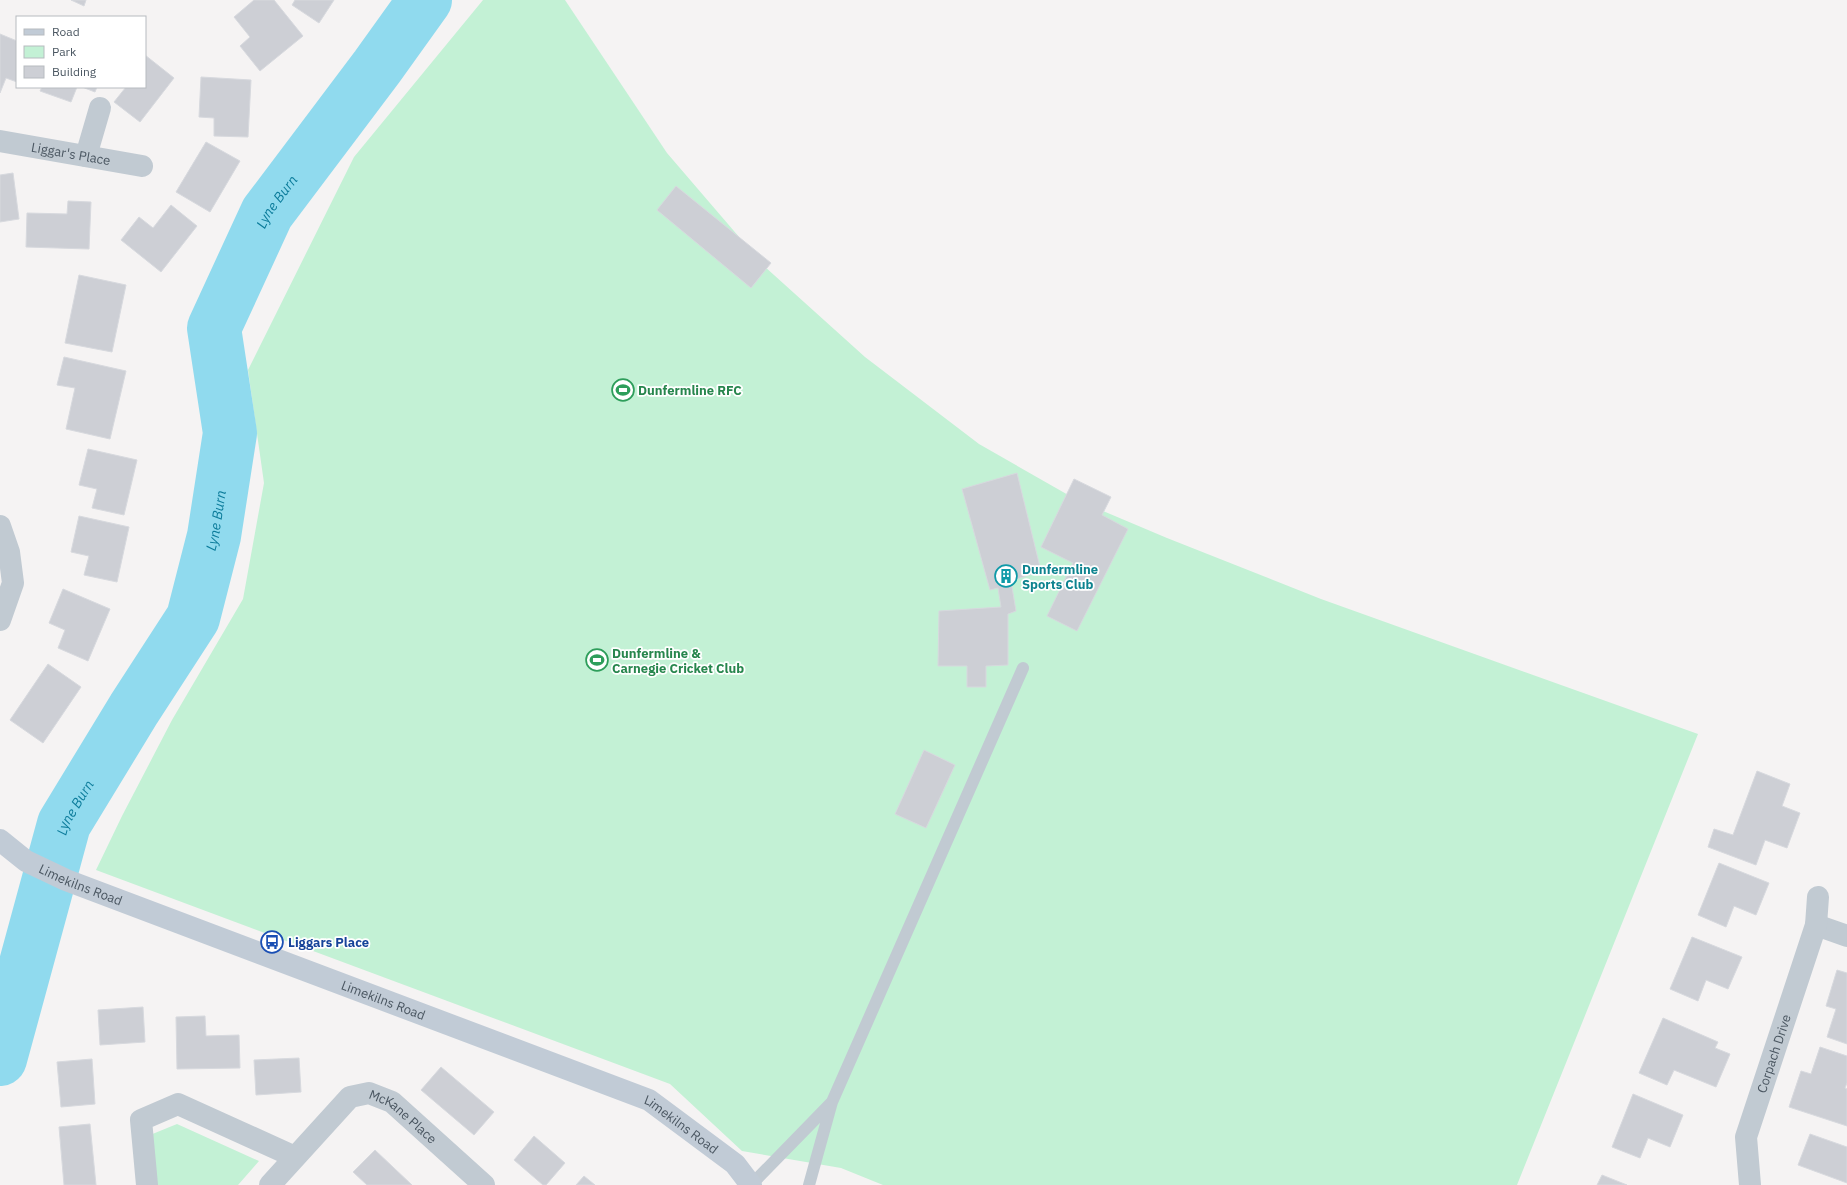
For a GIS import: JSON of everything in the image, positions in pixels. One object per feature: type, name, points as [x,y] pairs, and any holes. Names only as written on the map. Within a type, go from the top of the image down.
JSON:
[{"type":"main road","name":"Limekilns Road","points":[[0,840],[26,861],[66,880],[649,1100],[735,1164],[751,1185]]},
{"type":"street","points":[[86,156],[100,108]]},
{"type":"street","name":"Liggar's Place","points":[[0,141],[142,166]]},
{"type":"street","points":[[0,526],[9,552],[13,583],[0,620]]},
{"type":"street","name":"Corpach Drive","points":[[1750,1185],[1746,1136],[1816,925],[1818,897]]},
{"type":"street","points":[[1816,925],[1847,936]]},
{"type":"street","name":"McKane Place","points":[[270,1185],[350,1097],[369,1093],[392,1102],[484,1185]]},
{"type":"street","points":[[147,1185],[141,1120],[178,1104],[295,1157]]},
{"type":"lane","points":[[809,1185],[832,1102],[1024,668]]},
{"type":"lane","points":[[751,1185],[832,1102]]},
{"type":"green space","points":[[483,0],[565,0],[667,153],[764,266],[865,357],[979,444],[1077,500],[1167,538],[1321,599],[1698,734],[1517,1185],[883,1185],[841,1168],[742,1151],[670,1084],[96,870],[122,816],[172,720],[243,599],[264,483],[248,370],[354,157]]},
{"type":"green space","points":[[177,1124],[259,1161],[238,1185],[155,1185],[150,1135]]},
{"type":"building","points":[[71,0],[86,0],[84,6]]},
{"type":"building","points":[[254,0],[274,0],[303,36],[260,71],[240,46],[250,37],[234,17]]},
{"type":"building","points":[[295,0],[334,0],[319,23],[292,5]]},
{"type":"building","points":[[0,34],[16,41],[16,82],[6,78],[0,93]]},
{"type":"building","points":[[146,56],[174,78],[140,122],[114,102],[125,88],[146,88]]},
{"type":"building","points":[[201,77],[251,80],[248,137],[214,136],[214,118],[199,117]]},
{"type":"building","points":[[42,88],[77,88],[71,102],[40,91]]},
{"type":"building","points":[[85,88],[97,88],[95,92]]},
{"type":"building","points":[[206,142],[240,161],[210,212],[176,192]]},
{"type":"building","points":[[13,173],[19,219],[0,222],[0,175]]},
{"type":"building","points":[[676,186],[771,263],[751,288],[657,210]]},
{"type":"building","points":[[68,201],[91,202],[89,249],[26,247],[27,213],[67,214]]},
{"type":"building","points":[[171,205],[197,226],[161,272],[121,240],[139,217],[153,228]]},
{"type":"building","points":[[79,275],[126,285],[112,352],[65,343]]},
{"type":"building","points":[[64,357],[126,371],[110,439],[66,429],[75,388],[57,385]]},
{"type":"building","points":[[88,449],[137,460],[124,515],[92,508],[97,489],[79,485]]},
{"type":"building","name":"Dunfermline Sports Club","points":[[1017,473],[1041,571],[1011,581],[1016,611],[1008,614],[1008,665],[986,666],[986,687],[967,687],[967,666],[938,666],[939,611],[1001,607],[998,588],[990,590],[962,489]]},
{"type":"building","points":[[1074,479],[1111,497],[1102,515],[1128,529],[1077,631],[1047,616],[1073,563],[1041,547]]},
{"type":"building","points":[[79,516],[129,527],[117,582],[84,575],[89,556],[71,552]]},
{"type":"building","points":[[63,589],[110,609],[88,661],[58,648],[65,630],[49,623]]},
{"type":"building","points":[[48,664],[81,687],[43,743],[10,720]]},
{"type":"building","points":[[924,750],[955,765],[926,828],[895,814]]},
{"type":"building","points":[[1757,771],[1790,784],[1782,806],[1800,813],[1787,848],[1765,840],[1756,865],[1708,847],[1714,829],[1733,835]]},
{"type":"building","points":[[1719,863],[1769,883],[1756,915],[1734,906],[1726,927],[1698,915]]},
{"type":"building","points":[[1692,937],[1742,957],[1728,989],[1706,980],[1698,1001],[1670,989]]},
{"type":"building","points":[[1837,970],[1847,973],[1847,1044],[1827,1037],[1836,1009],[1826,1006]]},
{"type":"building","points":[[143,1007],[145,1042],[100,1045],[98,1010]]},
{"type":"building","points":[[205,1016],[206,1036],[239,1035],[240,1068],[177,1069],[176,1017]]},
{"type":"building","points":[[1663,1018],[1718,1042],[1715,1048],[1730,1054],[1716,1087],[1674,1070],[1667,1085],[1639,1073]]},
{"type":"building","points":[[1820,1047],[1847,1056],[1847,1083],[1845,1088],[1847,1089],[1847,1126],[1789,1107],[1801,1071],[1811,1074]]},
{"type":"building","points":[[299,1058],[301,1092],[256,1095],[254,1060]]},
{"type":"building","points":[[92,1059],[95,1104],[61,1107],[57,1062]]},
{"type":"building","points":[[441,1067],[494,1112],[474,1135],[421,1090]]},
{"type":"building","points":[[1633,1094],[1683,1115],[1670,1147],[1648,1138],[1640,1158],[1612,1147]]},
{"type":"building","points":[[90,1124],[96,1185],[64,1185],[59,1127]]},
{"type":"building","points":[[1810,1134],[1847,1147],[1847,1183],[1798,1165]]},
{"type":"building","points":[[534,1136],[565,1163],[546,1185],[543,1185],[514,1160]]},
{"type":"building","points":[[375,1150],[412,1185],[367,1185],[353,1172]]},
{"type":"building","points":[[1602,1175],[1627,1185],[1597,1185]]},
{"type":"building","points":[[584,1176],[595,1185],[576,1185]]},
{"type":"waterway","name":"Lyne Burn","points":[[0,1059],[64,824],[134,709],[193,618],[214,536],[230,433],[214,328],[267,213],[377,67],[425,0]]},
{"type":"place","name":"Dunfermline RFC","points":[[623,390]]},
{"type":"place","name":"Dunfermline Sports Club","points":[[1006,576]]},
{"type":"place","name":"Dunfermline & Carnegie Cricket Club","points":[[597,660]]},
{"type":"place","name":"Liggars Place","points":[[272,942]]}]
